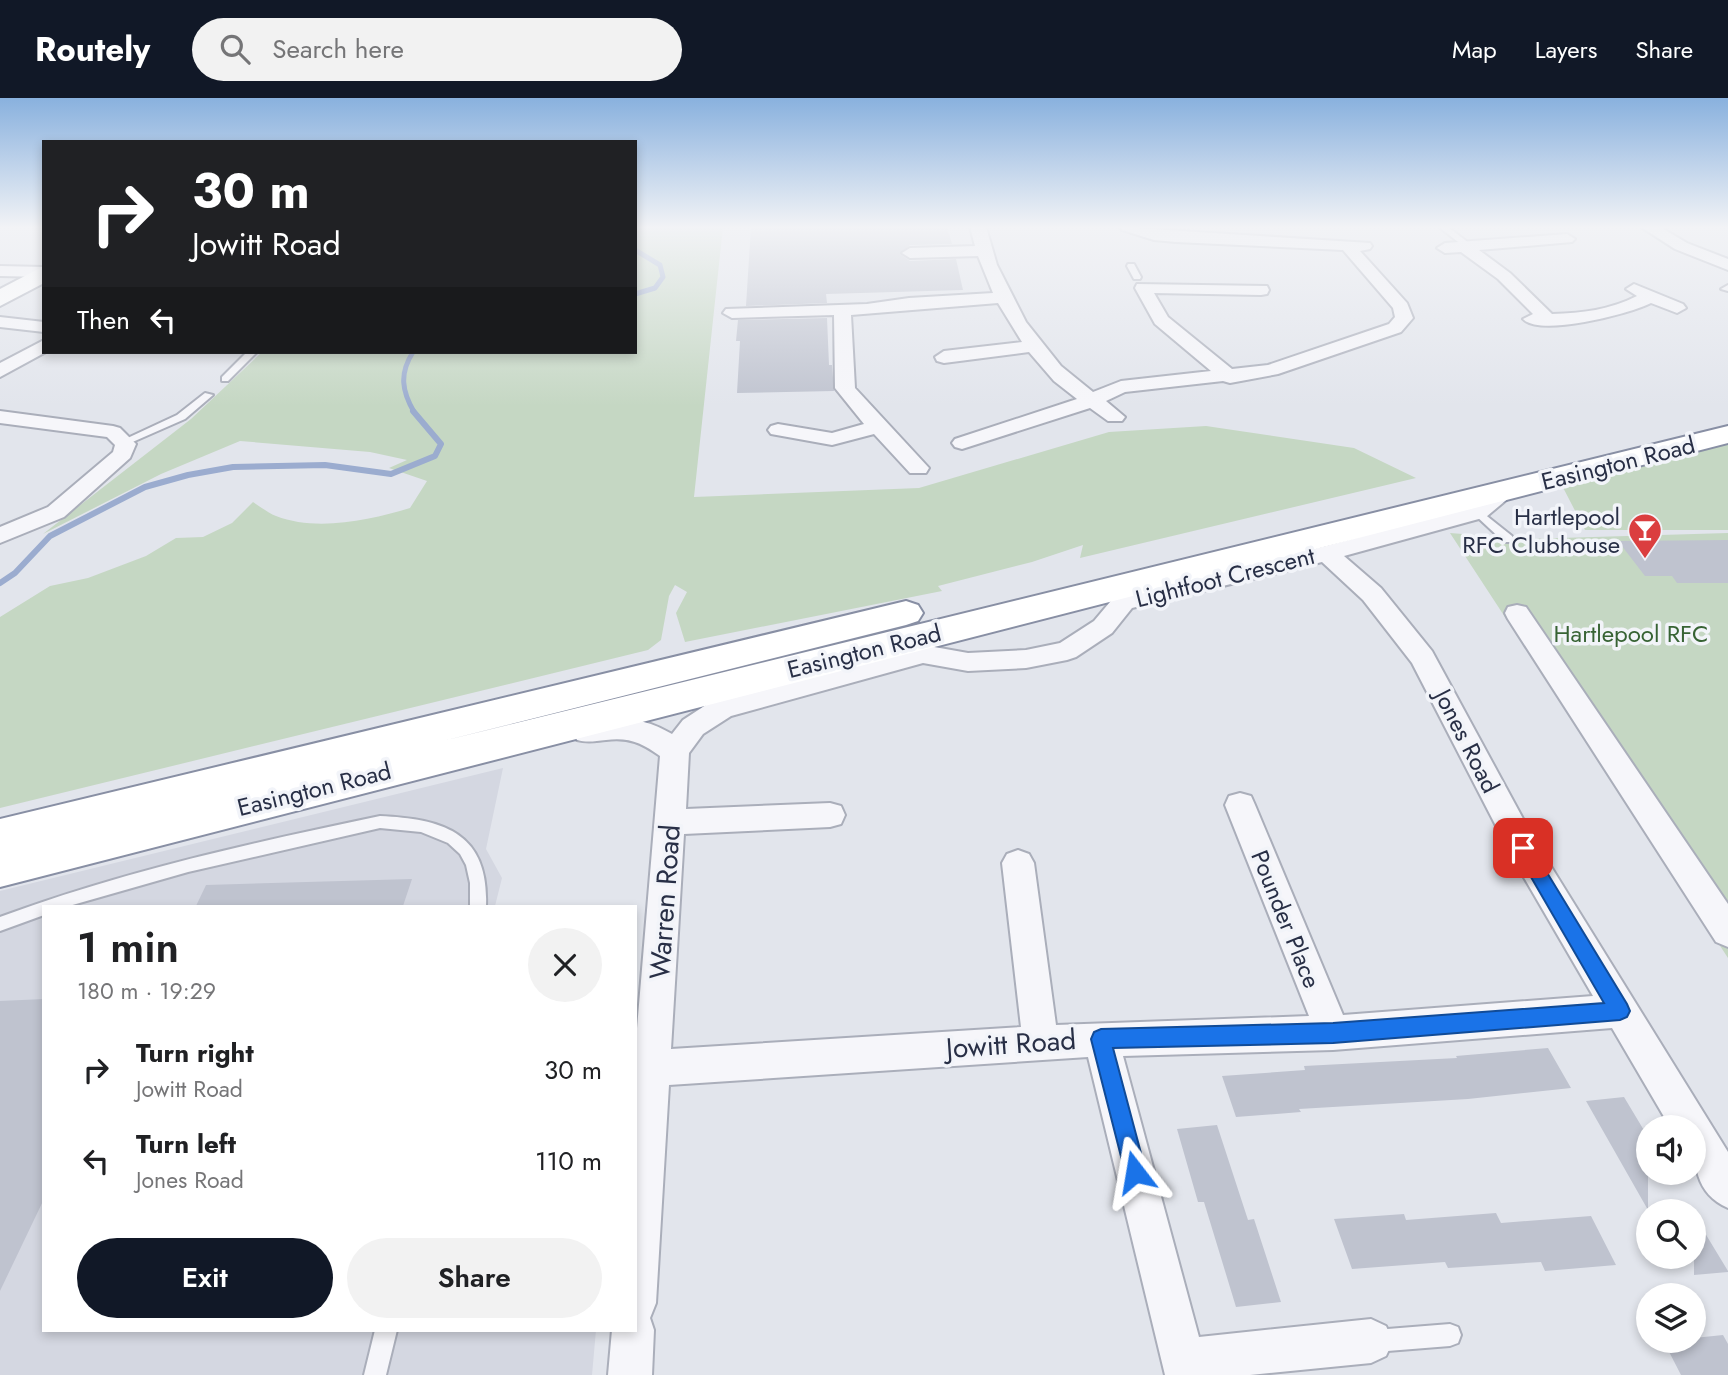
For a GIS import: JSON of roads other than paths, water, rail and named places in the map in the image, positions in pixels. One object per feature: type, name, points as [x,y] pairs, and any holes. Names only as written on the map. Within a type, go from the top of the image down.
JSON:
[{"type":"main road","points":[[0,299],[20,287]]},
{"type":"main road","name":"Easington Road","points":[[0,836],[1728,413]]},
{"type":"main road","name":"Easington Road","points":[[0,869],[1728,434]]},
{"type":"street","points":[[1001,287],[1034,346],[1056,372],[1115,417]]},
{"type":"street","points":[[1142,287],[1161,320],[1230,377]]},
{"type":"street","points":[[1229,287],[1261,290]]},
{"type":"street","points":[[962,443],[1142,383],[1230,377],[1295,363],[1395,328],[1404,318],[1401,307],[1387,287]]},
{"type":"street","points":[[1513,287],[1540,319],[1596,317],[1626,309],[1650,296]]},
{"type":"street","points":[[1629,287],[1677,308]]},
{"type":"street","points":[[732,313],[842,309],[1006,297]]},
{"type":"street","points":[[842,309],[845,388],[860,408],[918,468]]},
{"type":"street","points":[[0,322],[42,327]]},
{"type":"street","points":[[0,371],[42,346]]},
{"type":"street","points":[[944,357],[1034,346]]},
{"type":"street","points":[[0,417],[113,432],[124,442],[123,454],[56,512],[0,536]]},
{"type":"street","points":[[778,430],[832,439],[879,426]]},
{"type":"street","name":"Lightfoot Crescent","points":[[675,751],[693,727],[722,708],[923,654],[968,662],[1026,659],[1067,651],[1102,627],[1124,602],[1327,553],[1478,512],[1506,491]]},
{"type":"street","name":"Jones Road","points":[[1327,553],[1371,594],[1423,658],[1523,848],[1684,1115]]},
{"type":"street","points":[[1517,613],[1728,932]]},
{"type":"street","points":[[524,736],[580,734],[620,726],[647,732],[675,751]]},
{"type":"street","name":"Warren Road","points":[[637,1277],[675,751]]},
{"type":"street","name":"Pounder Place","points":[[1240,805],[1333,1033]]},
{"type":"street","points":[[670,822],[830,815]]},
{"type":"street","points":[[1018,863],[1041,1042]]},
{"type":"street","name":"Jowitt Road","points":[[653,1068],[1041,1042],[1333,1033],[1620,1011]]},
{"type":"street","points":[[1101,1039],[1185,1367],[1371,1341]]},
{"type":"street","points":[[1706,1152],[1728,1188]]},
{"type":"street","points":[[630,1375],[633,1332]]},
{"type":"lane","points":[[225,379],[250,354]]},
{"type":"lane","points":[[124,442],[181,417],[208,395]]},
{"type":"lane","points":[[1478,512],[1508,539]]},
{"type":"lane","points":[[50,905],[139,878],[380,822],[411,823],[446,833],[472,855],[481,882],[478,905]]},
{"type":"lane","points":[[0,924],[42,907]]},
{"type":"lane","points":[[376,1375],[386,1332]]},
{"type":"lane","points":[[1371,1341],[1450,1335]]},
{"type":"waterway","points":[[637,293],[656,287]]},
{"type":"waterway","points":[[412,354],[404,382],[414,412]]},
{"type":"waterway","points":[[0,583],[15,573],[50,536],[145,487],[188,475],[233,467],[325,465],[391,474],[435,456],[441,444],[413,411]]},
{"type":"place","name":"Hartlepool RFC Clubhouse","points":[[1645,560]]},
{"type":"park label","name":"Hartlepool RFC","points":[[1631,633]]}]
